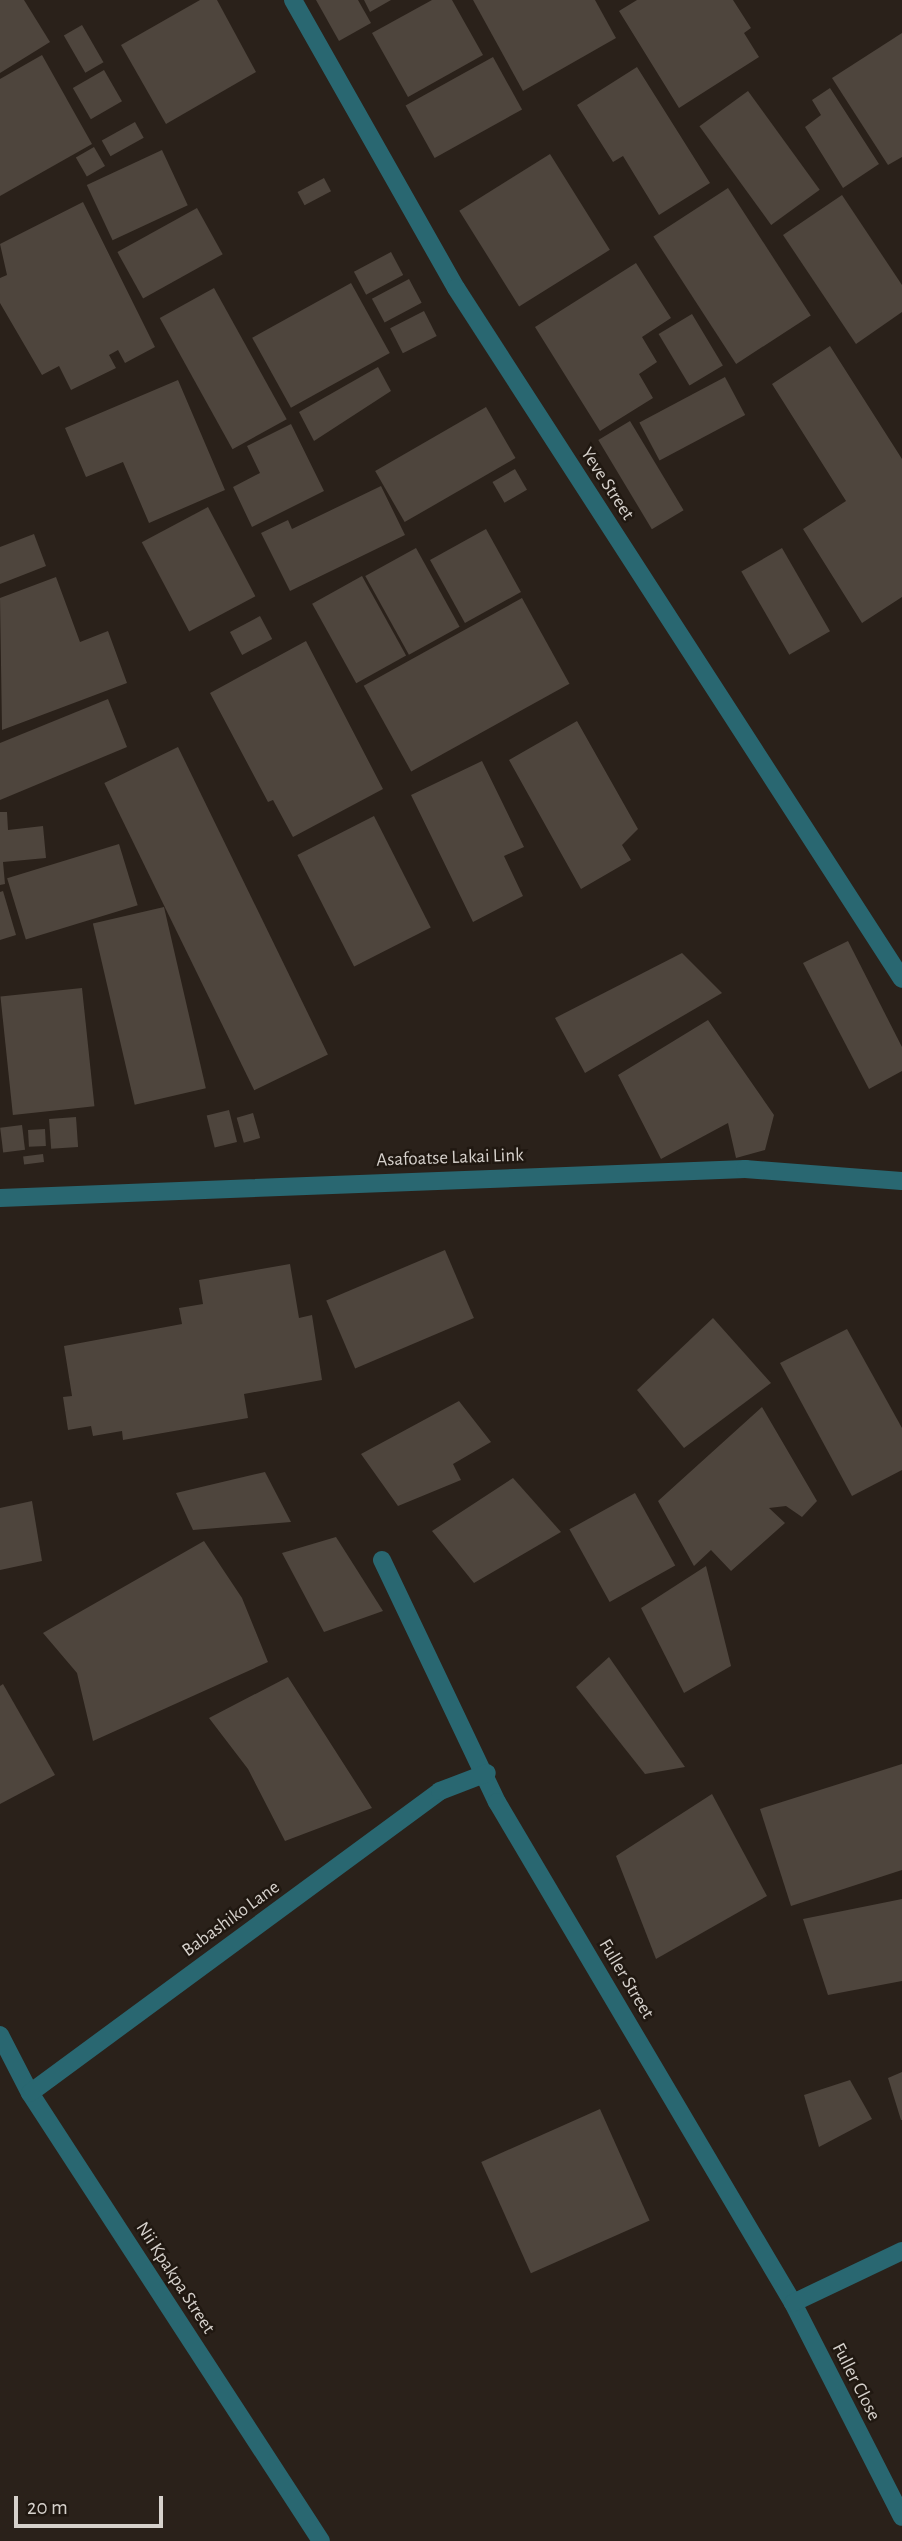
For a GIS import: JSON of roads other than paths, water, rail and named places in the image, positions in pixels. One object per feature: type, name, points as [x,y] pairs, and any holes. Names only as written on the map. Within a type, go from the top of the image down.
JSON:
[{"type":"street","name":"Yeve Street","points":[[293,0],[456,288],[902,979]]},
{"type":"street","name":"Asafoatse Lakai Link","points":[[0,1198],[745,1169],[902,1181]]},
{"type":"street","name":"Fuller Street","points":[[382,1560],[487,1773],[497,1802],[793,2304]]},
{"type":"street","name":"Babashiko Lane","points":[[30,2093],[458,1782],[487,1773]]},
{"type":"street","name":"Nii Kpakpa Street","points":[[0,2035],[30,2093],[321,2541]]},
{"type":"street","points":[[793,2304],[902,2251]]},
{"type":"street","name":"Fuller Close","points":[[793,2304],[902,2517]]}]
